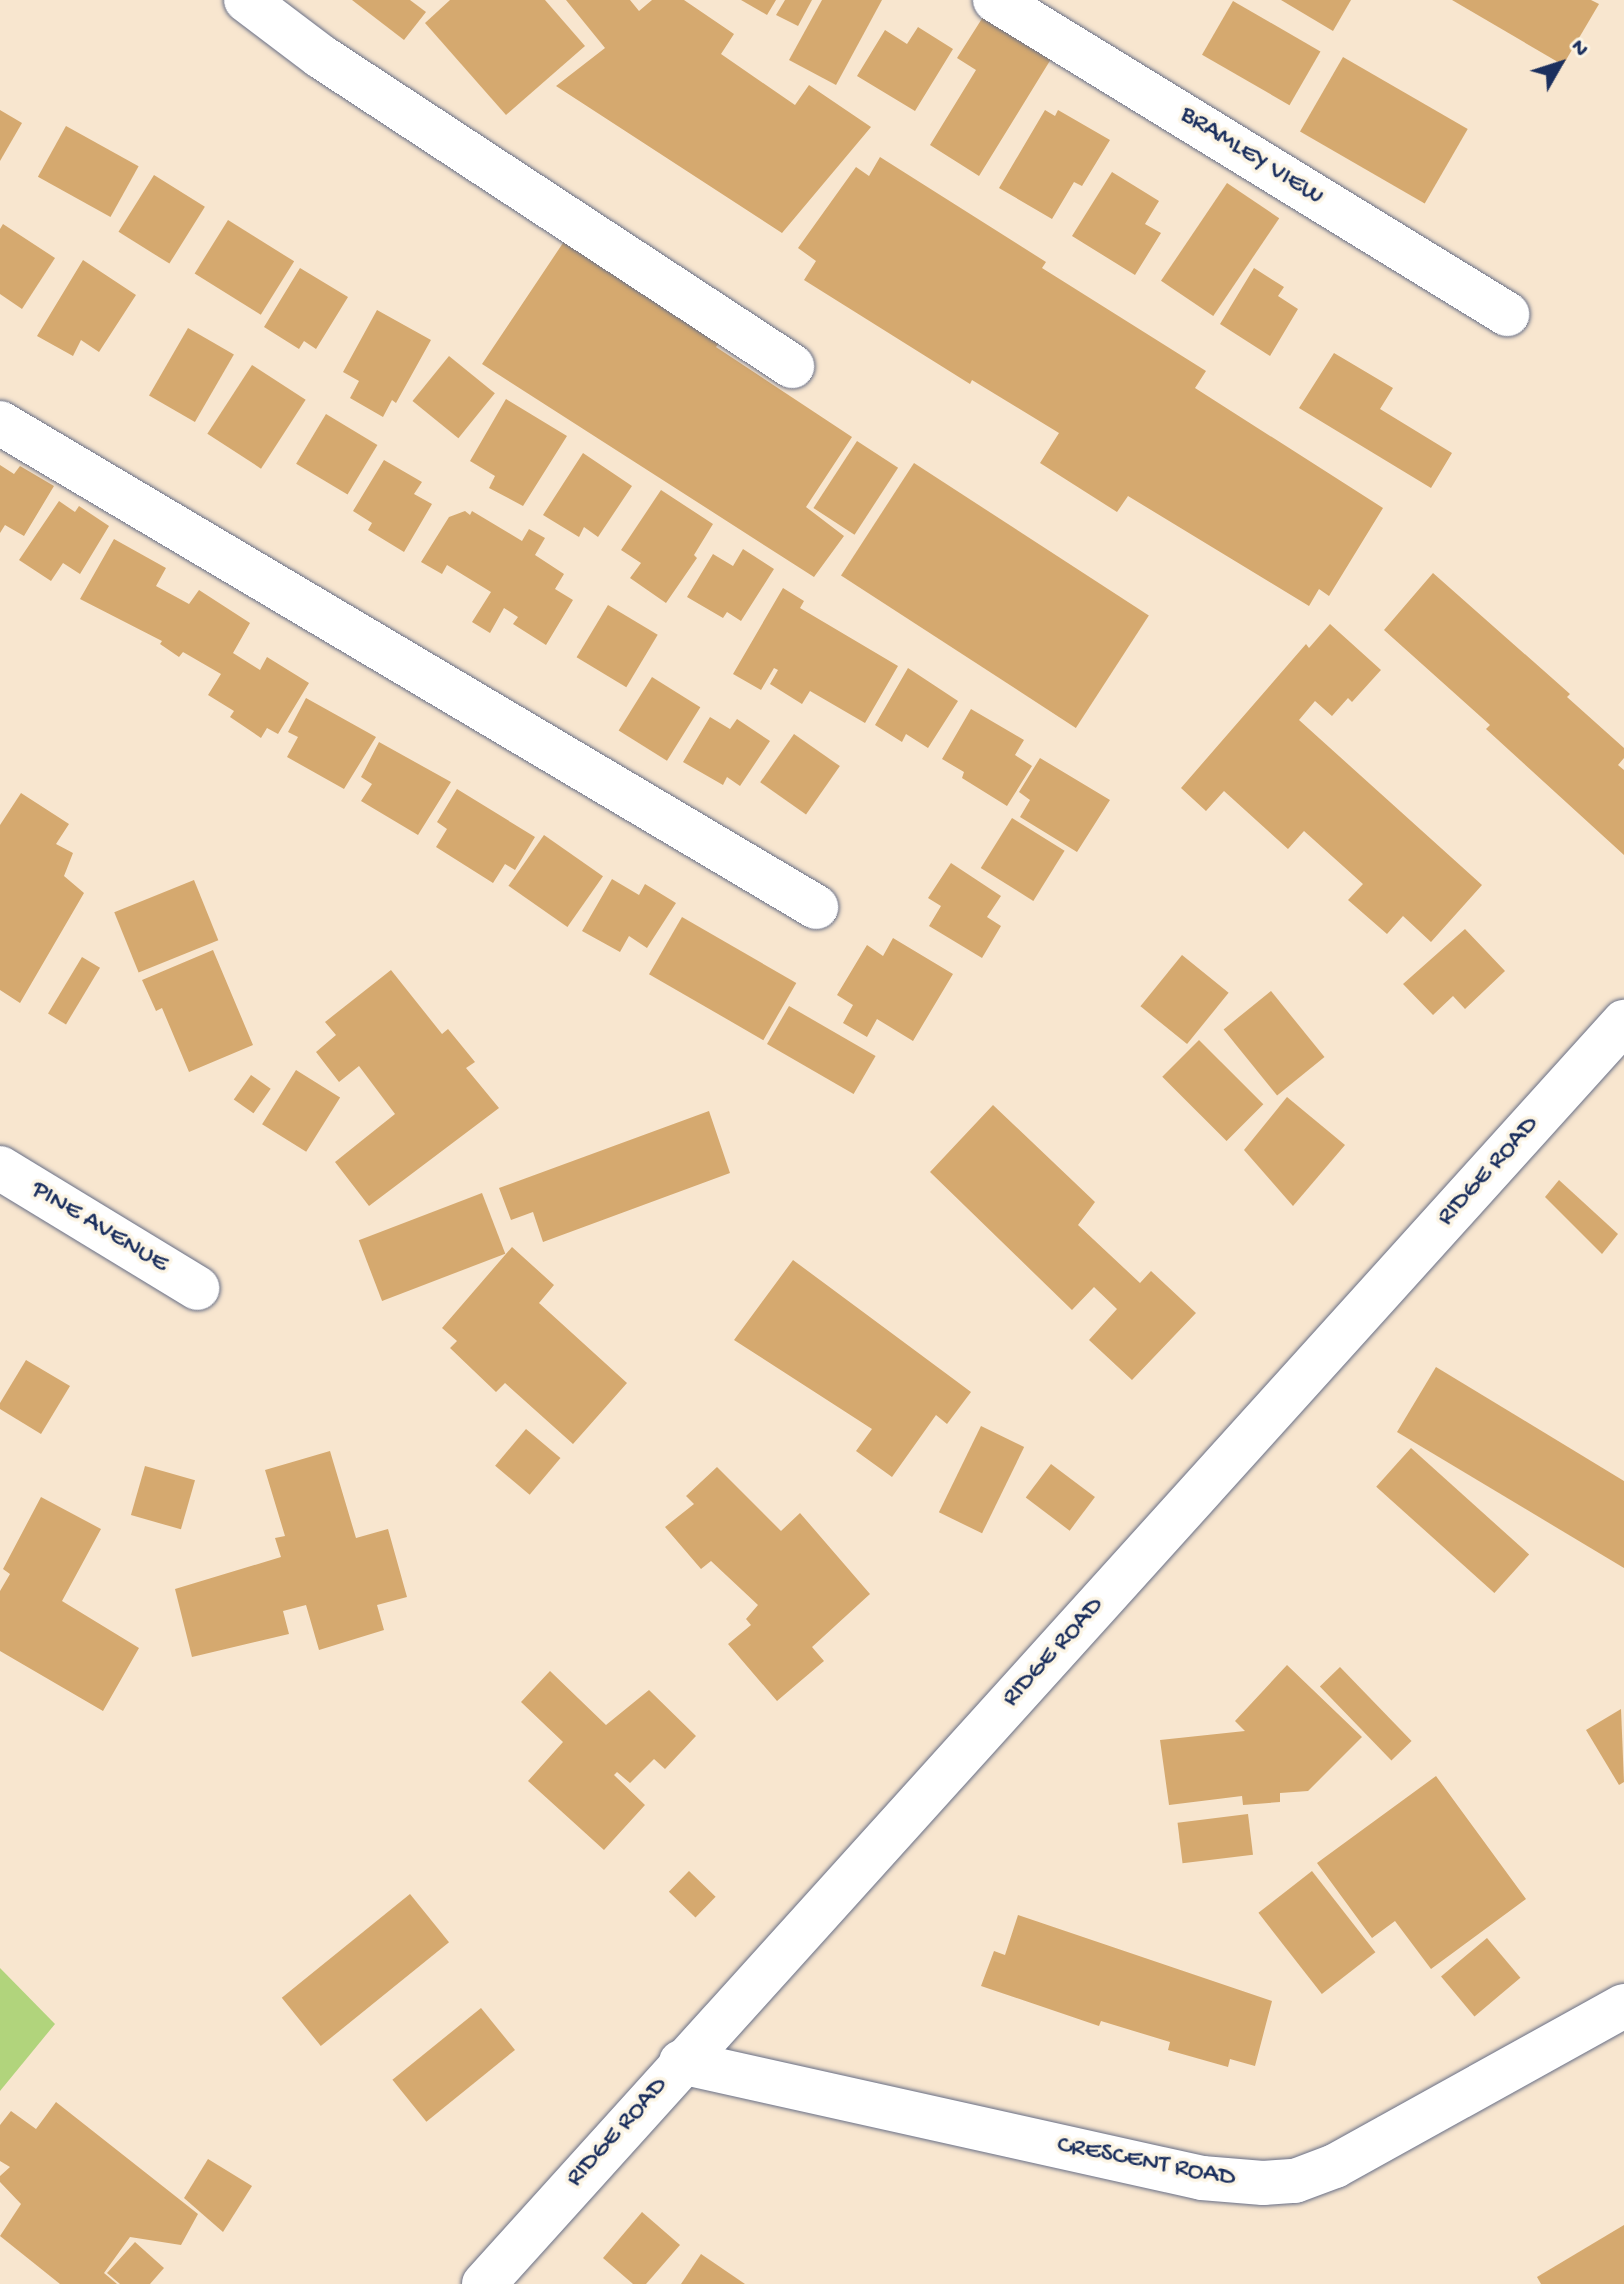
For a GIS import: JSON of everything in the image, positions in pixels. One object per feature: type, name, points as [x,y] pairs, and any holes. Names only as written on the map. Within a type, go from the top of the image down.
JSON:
[{"type":"street","points":[[246,0],[320,56],[792,366]]},
{"type":"street","name":"BRAMLEY VIEW","points":[[995,0],[1507,314]]},
{"type":"street","points":[[0,423],[816,907]]},
{"type":"street","name":"RIDGE ROAD","points":[[484,2284],[681,2062],[1624,1022]]},
{"type":"street","name":"PINE AVENUE","points":[[0,1168],[197,1288]]},
{"type":"street","name":"CRESCENT ROAD","points":[[681,2062],[1202,2178],[1263,2183],[1295,2181],[1335,2166],[1624,2006]]},
{"type":"green space","points":[[0,1968],[55,2024],[0,2091]]},
{"type":"building","points":[[352,0],[410,0],[426,12],[404,40]]},
{"type":"building","points":[[450,0],[545,0],[585,46],[506,115],[425,23]]},
{"type":"building","points":[[566,0],[630,0],[639,11],[652,0],[684,0],[734,34],[721,54],[795,105],[809,85],[871,127],[782,233],[556,86],[605,48]]},
{"type":"building","points":[[741,0],[776,0],[767,15]]},
{"type":"building","points":[[785,0],[812,0],[798,26],[776,15]]},
{"type":"building","points":[[822,0],[882,0],[836,85],[789,60]]},
{"type":"building","points":[[1281,0],[1351,0],[1333,31]]},
{"type":"building","points":[[1452,0],[1591,0],[1599,4],[1563,65]]},
{"type":"building","points":[[1233,1],[1320,52],[1289,105],[1202,55]]},
{"type":"building","points":[[983,17],[1051,59],[979,176],[930,145],[976,70],[957,58]]},
{"type":"building","points":[[918,27],[953,49],[915,111],[857,76],[885,30],[907,44]]},
{"type":"building","points":[[1343,57],[1468,129],[1425,203],[1300,131]]},
{"type":"building","points":[[0,110],[22,123],[0,161]]},
{"type":"building","points":[[1045,110],[1055,116],[1058,110],[1110,140],[1082,186],[1074,182],[1052,219],[999,188]]},
{"type":"building","points":[[66,126],[139,166],[110,217],[38,177]]},
{"type":"building","points":[[880,157],[1046,262],[1042,268],[1206,371],[1195,388],[1383,508],[1329,596],[1319,589],[1309,606],[1128,496],[1117,512],[1040,463],[1059,433],[972,380],[970,384],[804,280],[816,261],[798,248],[856,167],[869,176]]},
{"type":"building","points":[[1112,172],[1159,201],[1145,224],[1161,233],[1135,275],[1072,236]]},
{"type":"building","points":[[154,175],[205,207],[169,264],[118,232]]},
{"type":"building","points":[[1227,183],[1279,218],[1213,316],[1161,281]]},
{"type":"building","points":[[228,220],[294,261],[261,315],[195,273]]},
{"type":"building","points":[[3,224],[55,258],[22,309],[0,294],[0,229]]},
{"type":"building","points":[[569,234],[724,336],[716,347],[852,437],[806,507],[844,536],[814,577],[482,364]]},
{"type":"building","points":[[83,260],[136,295],[99,352],[81,340],[73,356],[37,336]]},
{"type":"building","points":[[300,268],[348,297],[316,349],[304,341],[299,349],[264,327]]},
{"type":"building","points":[[1254,268],[1284,287],[1278,296],[1298,309],[1270,356],[1220,324]]},
{"type":"building","points":[[377,310],[431,340],[396,403],[392,400],[383,417],[350,398],[359,381],[343,372]]},
{"type":"building","points":[[188,328],[234,354],[195,422],[149,396]]},
{"type":"building","points":[[1334,353],[1393,388],[1380,409],[1452,453],[1431,488],[1299,408]]},
{"type":"building","points":[[449,356],[495,393],[458,438],[412,401]]},
{"type":"building","points":[[252,365],[306,400],[261,469],[207,434]]},
{"type":"building","points":[[506,399],[567,436],[523,506],[489,488],[495,476],[470,461]]},
{"type":"building","points":[[326,414],[377,445],[348,495],[296,464]]},
{"type":"building","points":[[857,441],[898,468],[855,535],[813,508]]},
{"type":"building","points":[[583,453],[632,486],[598,537],[584,527],[579,537],[543,515]]},
{"type":"building","points":[[384,460],[422,482],[414,494],[432,504],[404,552],[368,530],[372,523],[353,511]]},
{"type":"building","points":[[914,463],[1149,615],[1076,728],[841,575]]},
{"type":"building","points":[[0,465],[14,474],[20,466],[54,486],[24,536],[5,525],[0,533]]},
{"type":"building","points":[[661,490],[713,524],[694,555],[697,558],[666,603],[630,578],[641,563],[621,550]]},
{"type":"building","points":[[59,501],[75,512],[79,506],[109,526],[80,574],[63,563],[51,581],[19,560]]},
{"type":"building","points":[[465,511],[470,515],[472,511],[522,541],[529,529],[545,538],[535,555],[564,574],[555,589],[573,600],[546,645],[513,624],[518,617],[504,608],[490,633],[472,622],[491,592],[447,565],[442,574],[421,562],[449,517]]},
{"type":"building","points":[[114,539],[166,568],[156,586],[189,604],[199,590],[250,623],[233,653],[260,670],[267,657],[309,683],[278,734],[267,728],[261,738],[230,717],[234,711],[208,695],[221,674],[183,652],[179,657],[160,644],[162,641],[80,599]]},
{"type":"building","points":[[743,549],[774,569],[741,621],[727,612],[723,618],[687,597],[713,554],[733,566]]},
{"type":"building","points":[[1433,573],[1570,694],[1567,697],[1624,748],[1624,758],[1618,765],[1624,770],[1624,855],[1486,729],[1490,725],[1384,630]]},
{"type":"building","points":[[783,588],[804,601],[800,608],[898,666],[865,723],[810,691],[802,704],[770,684],[778,670],[774,668],[761,690],[733,674]]},
{"type":"building","points":[[608,605],[658,635],[626,687],[577,657]]},
{"type":"building","points":[[1330,624],[1381,670],[1352,702],[1348,698],[1332,716],[1315,701],[1299,720],[1482,885],[1431,942],[1403,916],[1387,934],[1348,900],[1363,884],[1304,831],[1288,849],[1224,791],[1206,811],[1181,788],[1306,644],[1309,648]]},
{"type":"building","points":[[908,668],[958,701],[928,748],[906,734],[902,742],[875,725]]},
{"type":"building","points":[[652,677],[700,707],[667,761],[619,730]]},
{"type":"building","points":[[306,698],[376,737],[344,789],[287,757],[298,737],[288,732]]},
{"type":"building","points":[[971,709],[1024,740],[1015,755],[1032,766],[1007,806],[962,778],[964,772],[942,759]]},
{"type":"building","points":[[710,717],[730,729],[737,719],[770,741],[740,786],[727,777],[723,785],[683,762]]},
{"type":"building","points":[[794,734],[840,766],[806,814],[760,782]]},
{"type":"building","points":[[379,742],[451,782],[418,835],[361,801],[372,784],[361,777]]},
{"type":"building","points":[[1040,758],[1110,800],[1077,852],[1020,817],[1030,800],[1019,792]]},
{"type":"building","points":[[457,789],[535,837],[515,870],[505,864],[493,883],[436,847],[447,829],[437,822]]},
{"type":"building","points":[[21,793],[69,824],[56,844],[73,853],[64,876],[84,893],[20,1003],[0,990],[0,825]]},
{"type":"building","points":[[1012,818],[1065,851],[1033,901],[981,868]]},
{"type":"building","points":[[544,835],[603,876],[567,927],[508,886]]},
{"type":"building","points":[[951,863],[1001,896],[987,917],[1001,926],[982,958],[929,926],[941,906],[928,898]]},
{"type":"building","points":[[612,879],[639,895],[645,884],[676,903],[647,948],[629,936],[620,952],[582,931]]},
{"type":"building","points":[[194,880],[218,940],[139,972],[114,912]]},
{"type":"building","points":[[682,917],[796,983],[763,1040],[649,974]]},
{"type":"building","points":[[1465,929],[1505,971],[1465,1009],[1453,996],[1433,1015],[1403,984]]},
{"type":"building","points":[[893,938],[953,974],[913,1041],[877,1019],[867,1037],[843,1023],[853,1005],[837,995],[867,945],[883,956]]},
{"type":"building","points":[[213,950],[253,1045],[189,1072],[162,1008],[156,1011],[142,980]]},
{"type":"building","points":[[1182,955],[1229,993],[1187,1044],[1140,1006]]},
{"type":"building","points":[[82,957],[100,968],[66,1024],[48,1014]]},
{"type":"building","points":[[391,970],[442,1034],[448,1029],[475,1062],[466,1068],[499,1108],[369,1206],[335,1162],[395,1114],[359,1066],[339,1082],[316,1052],[336,1035],[325,1022]]},
{"type":"building","points":[[1271,991],[1324,1057],[1277,1095],[1224,1029]]},
{"type":"building","points":[[789,1006],[876,1056],[854,1094],[767,1044]]},
{"type":"building","points":[[1199,1040],[1263,1104],[1227,1141],[1162,1077]]},
{"type":"building","points":[[296,1070],[340,1098],[306,1152],[262,1124]]},
{"type":"building","points":[[251,1075],[271,1089],[253,1113],[234,1100]]},
{"type":"building","points":[[1287,1097],[1345,1145],[1293,1206],[1244,1150]]},
{"type":"building","points":[[993,1105],[1095,1202],[1078,1225],[1140,1283],[1151,1271],[1196,1313],[1132,1380],[1089,1340],[1117,1309],[1094,1287],[1072,1310],[930,1172]]},
{"type":"building","points":[[709,1111],[730,1173],[543,1242],[533,1212],[511,1220],[499,1188]]},
{"type":"building","points":[[1559,1180],[1618,1234],[1602,1254],[1545,1197]]},
{"type":"building","points":[[482,1193],[505,1254],[382,1301],[359,1240]]},
{"type":"building","points":[[512,1247],[554,1285],[539,1303],[627,1383],[573,1444],[505,1383],[496,1392],[450,1348],[457,1341],[442,1328]]},
{"type":"building","points":[[793,1260],[971,1392],[947,1424],[936,1415],[892,1477],[856,1451],[872,1429],[734,1340]]},
{"type":"building","points":[[26,1360],[70,1386],[41,1434],[0,1409],[0,1403]]},
{"type":"building","points":[[1436,1367],[1624,1481],[1624,1568],[1397,1432]]},
{"type":"building","points":[[981,1426],[1024,1447],[982,1533],[939,1512]]},
{"type":"building","points":[[526,1429],[560,1458],[530,1495],[495,1466]]},
{"type":"building","points":[[1411,1448],[1529,1554],[1494,1593],[1376,1487]]},
{"type":"building","points":[[330,1451],[356,1538],[388,1529],[407,1597],[377,1605],[384,1630],[319,1650],[306,1605],[283,1611],[289,1634],[192,1657],[175,1589],[281,1557],[275,1538],[285,1536],[265,1470]]},
{"type":"building","points":[[1051,1464],[1095,1497],[1070,1531],[1026,1498]]},
{"type":"building","points":[[145,1466],[195,1480],[181,1529],[131,1515]]},
{"type":"building","points":[[717,1467],[781,1531],[800,1513],[870,1594],[812,1647],[824,1661],[777,1701],[728,1644],[751,1625],[746,1619],[758,1605],[711,1561],[701,1569],[665,1527],[694,1504],[686,1496]]},
{"type":"building","points":[[41,1497],[101,1529],[62,1601],[139,1648],[103,1711],[0,1651],[0,1591],[10,1574],[3,1569]]},
{"type":"building","points":[[1287,1665],[1362,1737],[1308,1791],[1280,1793],[1280,1802],[1243,1805],[1242,1796],[1169,1805],[1160,1740],[1245,1731],[1235,1721]]},
{"type":"building","points":[[1340,1667],[1412,1741],[1391,1761],[1320,1686]]},
{"type":"building","points":[[550,1671],[606,1725],[649,1690],[696,1736],[665,1769],[654,1759],[630,1783],[617,1772],[614,1775],[645,1805],[604,1850],[528,1781],[563,1742],[521,1702]]},
{"type":"building","points":[[1621,1709],[1624,1782],[1619,1785],[1586,1730]]},
{"type":"building","points":[[1436,1776],[1526,1899],[1431,1969],[1395,1921],[1372,1938],[1317,1863]]},
{"type":"building","points":[[1248,1814],[1253,1855],[1183,1863],[1178,1823]]},
{"type":"building","points":[[689,1871],[716,1897],[695,1918],[669,1892]]},
{"type":"building","points":[[1312,1871],[1375,1952],[1322,1994],[1258,1913]]},
{"type":"building","points":[[410,1894],[449,1942],[321,2046],[282,1998]]},
{"type":"building","points":[[1018,1915],[1272,2001],[1255,2066],[1230,2059],[1228,2067],[1168,2050],[1170,2042],[1101,2021],[1099,2026],[981,1986],[994,1951],[1005,1955]]},
{"type":"building","points":[[1487,1938],[1520,1978],[1474,2016],[1441,1977]]},
{"type":"building","points":[[481,2008],[515,2050],[426,2122],[392,2080]]},
{"type":"building","points":[[56,2102],[198,2214],[181,2245],[130,2237],[104,2273],[117,2284],[60,2284],[0,2236],[21,2204],[0,2182],[0,2176],[10,2167],[0,2161],[0,2125],[11,2111],[36,2129]]},
{"type":"building","points":[[208,2159],[252,2186],[223,2232],[184,2198]]},
{"type":"building","points":[[642,2212],[680,2245],[646,2284],[633,2284],[603,2258]]},
{"type":"building","points":[[1624,2225],[1624,2284],[1541,2284],[1537,2277]]},
{"type":"building","points":[[135,2242],[164,2268],[150,2284],[120,2284],[107,2273]]},
{"type":"building","points":[[701,2254],[745,2284],[681,2284]]}]
